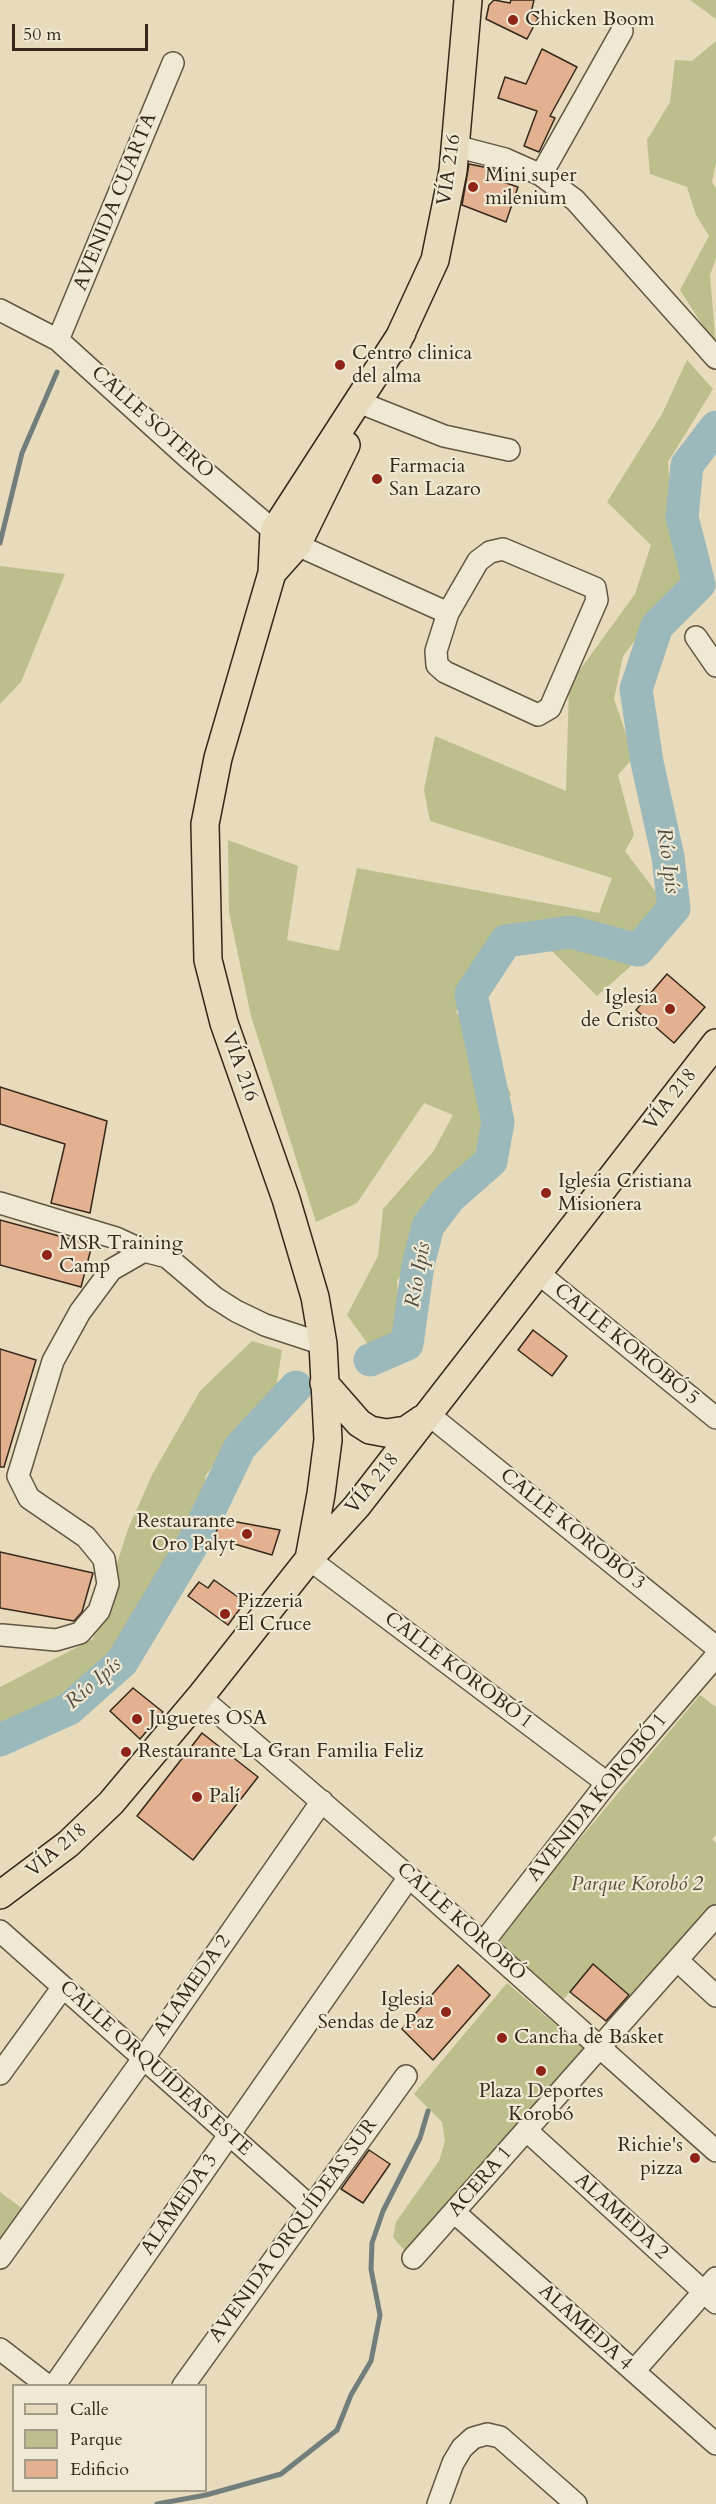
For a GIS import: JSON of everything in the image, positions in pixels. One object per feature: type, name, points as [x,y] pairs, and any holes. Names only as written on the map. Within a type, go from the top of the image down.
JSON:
[{"type":"main road","name":"VÍA 216","points":[[272,573],[297,545],[435,261],[453,171],[468,0]]},
{"type":"main road","name":"VÍA 216","points":[[309,1559],[328,1440],[323,1344],[315,1297],[286,1199],[224,1023],[208,960],[206,824],[218,758],[272,573],[267,525],[304,484],[402,333]]},
{"type":"main road","name":"VÍA 218","points":[[0,1895],[68,1844],[111,1803],[200,1697],[309,1559],[357,1506],[716,1043]]},
{"type":"main road","points":[[324,1383],[359,1423],[370,1430],[386,1433],[406,1430],[428,1414]]},
{"type":"street","points":[[541,175],[622,31]]},
{"type":"street","name":"AVENIDA CUARTA","points":[[58,340],[172,63]]},
{"type":"street","points":[[455,146],[505,159],[541,175],[575,200],[598,223],[716,358]]},
{"type":"street","name":"CALLE SOTERO","points":[[0,310],[58,340],[267,525],[297,545],[448,613]]},
{"type":"street","points":[[366,405],[444,436],[509,450]]},
{"type":"street","points":[[503,549],[595,588],[597,600],[550,708],[538,715],[445,672],[437,665],[436,651],[448,613],[478,561],[490,552],[503,549]]},
{"type":"street","points":[[696,637],[716,666]]},
{"type":"street","points":[[0,1203],[116,1238],[144,1251],[167,1257],[214,1297],[236,1311],[265,1325],[323,1344]]},
{"type":"street","points":[[2,1635],[56,1640],[80,1633],[99,1611],[108,1584],[104,1559],[86,1537],[29,1498],[18,1476],[53,1361],[80,1312],[111,1270],[144,1251]]},
{"type":"street","name":"CALLE KOROBÓ 5","points":[[537,1272],[716,1418]]},
{"type":"street","name":"CALLE KOROBÓ 3","points":[[428,1414],[716,1647]]},
{"type":"street","name":"CALLE KOROBÓ 1","points":[[309,1559],[607,1783]]},
{"type":"street","name":"AVENIDA KOROBÓ 1","points":[[483,1943],[607,1783],[716,1656]]},
{"type":"street","name":"CALLE KOROBÓ","points":[[200,1697],[409,1877],[716,2151]]},
{"type":"street","name":"ALAMEDA 2","points":[[0,2258],[143,2059],[322,1801]]},
{"type":"street","name":"ALAMEDA 3","points":[[55,2384],[409,1877]]},
{"type":"street","name":"ACERA 1","points":[[413,2258],[716,1916]]},
{"type":"street","name":"CALLE ORQUÍDEAS ESTE","points":[[0,1931],[311,2207]]},
{"type":"street","points":[[677,1960],[716,1996]]},
{"type":"street","points":[[0,2074],[63,1987]]},
{"type":"street","name":"AVENIDA ORQUÍDEAS SUR","points":[[184,2384],[405,2076]]},
{"type":"street","name":"ALAMEDA 2","points":[[526,2130],[712,2291]]},
{"type":"street","name":"ALAMEDA 4","points":[[454,2212],[716,2444]]},
{"type":"street","points":[[634,2371],[712,2291]]},
{"type":"street","points":[[0,2349],[47,2384]]},
{"type":"street","points":[[438,2504],[453,2463],[462,2448],[473,2438],[487,2433],[500,2437],[576,2504]]},
{"type":"green space","points":[[690,0],[716,0],[716,19]]},
{"type":"green space","points":[[716,41],[716,162],[712,182],[716,189],[716,258],[710,275],[716,346],[680,290],[709,236],[696,215],[687,187],[650,174],[647,140],[670,102],[675,60],[692,61]]},
{"type":"green space","points":[[687,360],[713,389],[668,462],[672,515],[705,542],[683,577],[623,656],[614,699],[634,757],[618,775],[634,835],[625,851],[659,896],[650,942],[631,966],[597,996],[543,942],[500,961],[456,1012],[494,1062],[511,1094],[450,1197],[428,1226],[397,1281],[401,1335],[370,1347],[347,1315],[378,1256],[383,1209],[433,1152],[453,1115],[424,1103],[357,1203],[316,1222],[251,1016],[229,912],[228,840],[298,866],[287,940],[339,951],[357,868],[599,913],[612,878],[430,821],[424,790],[435,736],[566,791],[569,685],[635,594],[651,545],[607,502],[662,414]]},
{"type":"green space","points":[[0,566],[65,574],[21,682],[0,704]]},
{"type":"green space","points":[[252,1341],[282,1350],[275,1395],[244,1424],[206,1475],[195,1540],[122,1662],[69,1709],[10,1737],[0,1739],[0,1687],[93,1639],[128,1529],[153,1473],[200,1391]]},
{"type":"green space","name":"Parque Korobó 2","points":[[700,1695],[716,1707],[716,1835],[712,1839],[716,1843],[716,1908],[635,1999],[593,1964],[563,2000],[503,1947],[500,1939],[502,1932]]},
{"type":"green space","points":[[507,1983],[590,2054],[410,2257],[393,2237],[396,2222],[439,2161],[445,2141],[442,2122],[414,2094]]},
{"type":"green space","points":[[0,2192],[24,2210],[0,2242]]},
{"type":"building","name":"Chicken Boom","points":[[494,0],[510,3],[511,0],[534,0],[531,13],[538,18],[527,39],[486,19],[489,5]]},
{"type":"building","points":[[542,49],[577,67],[550,116],[555,118],[539,152],[524,146],[537,111],[498,98],[505,77],[526,84]]},
{"type":"building","points":[[469,164],[493,169],[500,181],[518,187],[506,222],[462,205]]},
{"type":"building","name":"Iglesia de Cristo","points":[[667,974],[705,1007],[674,1043],[636,1010]]},
{"type":"building","points":[[0,1087],[107,1121],[90,1213],[51,1203],[65,1144],[0,1124]]},
{"type":"building","name":"MSR Training Camp","points":[[0,1220],[92,1245],[81,1287],[0,1265]]},
{"type":"building","points":[[533,1330],[567,1356],[552,1376],[518,1350]]},
{"type":"building","points":[[0,1349],[36,1360],[4,1467],[0,1467]]},
{"type":"building","name":"Restaurante Oro Palyt","points":[[221,1519],[280,1530],[272,1555],[214,1538]]},
{"type":"building","points":[[0,1552],[93,1573],[82,1612],[74,1621],[0,1608]]},
{"type":"building","name":"Pizzeria El Cruce","points":[[214,1580],[245,1602],[228,1625],[188,1596],[199,1582],[208,1588]]},
{"type":"building","name":"Juguetes OSA","points":[[133,1688],[163,1712],[140,1739],[110,1711]]},
{"type":"building","name":"Palí","points":[[202,1733],[258,1777],[193,1860],[137,1816]]},
{"type":"building","points":[[593,1964],[629,1995],[606,2021],[570,1992]]},
{"type":"building","name":"Iglesia Sendas de Paz","points":[[458,1965],[490,1995],[433,2060],[402,2029]]},
{"type":"building","points":[[369,2150],[390,2164],[363,2203],[341,2189]]},
{"type":"waterway","points":[[0,543],[22,453],[57,372]]},
{"type":"waterway","name":"Río Ipís","points":[[370,1360],[407,1344],[418,1265],[428,1226],[450,1197],[491,1161],[498,1122],[471,994],[506,941],[571,932],[638,950],[674,908],[668,857],[647,762],[636,689],[657,626],[699,584],[682,517],[687,465],[716,427]]},
{"type":"waterway","name":"Río Ipís","points":[[0,1740],[69,1709],[122,1662],[195,1540],[240,1447],[296,1387]]},
{"type":"waterway","points":[[157,2504],[206,2495],[281,2474],[337,2430],[351,2395],[371,2361],[380,2315],[371,2269],[372,2243],[383,2211],[420,2138],[428,2111]]},
{"type":"place","name":"Chicken Boom","points":[[513,20]]},
{"type":"place","name":"Mini super milenium","points":[[473,187]]},
{"type":"place","name":"Centro clinica del alma","points":[[340,365]]},
{"type":"place","name":"Farmacia San Lazaro","points":[[377,479]]},
{"type":"place","name":"Iglesia de Cristo","points":[[670,1009]]},
{"type":"place","name":"Iglesia Cristiana Misionera","points":[[546,1193]]},
{"type":"place","name":"MSR Training Camp","points":[[47,1255]]},
{"type":"place","name":"Restaurante Oro Palyt","points":[[247,1534]]},
{"type":"place","name":"Pizzeria El Cruce","points":[[225,1614]]},
{"type":"place","name":"Juguetes OSA","points":[[137,1719]]},
{"type":"place","name":"Restaurante La Gran Familia Feliz","points":[[126,1752]]},
{"type":"place","name":"Palí","points":[[197,1797]]},
{"type":"place","name":"Iglesia Sendas de Paz","points":[[446,2012]]},
{"type":"place","name":"Cancha de Basket","points":[[502,2038]]},
{"type":"place","name":"Plaza Deportes Korobó","points":[[541,2071]]},
{"type":"place","name":"Richie's pizza","points":[[695,2158]]}]
